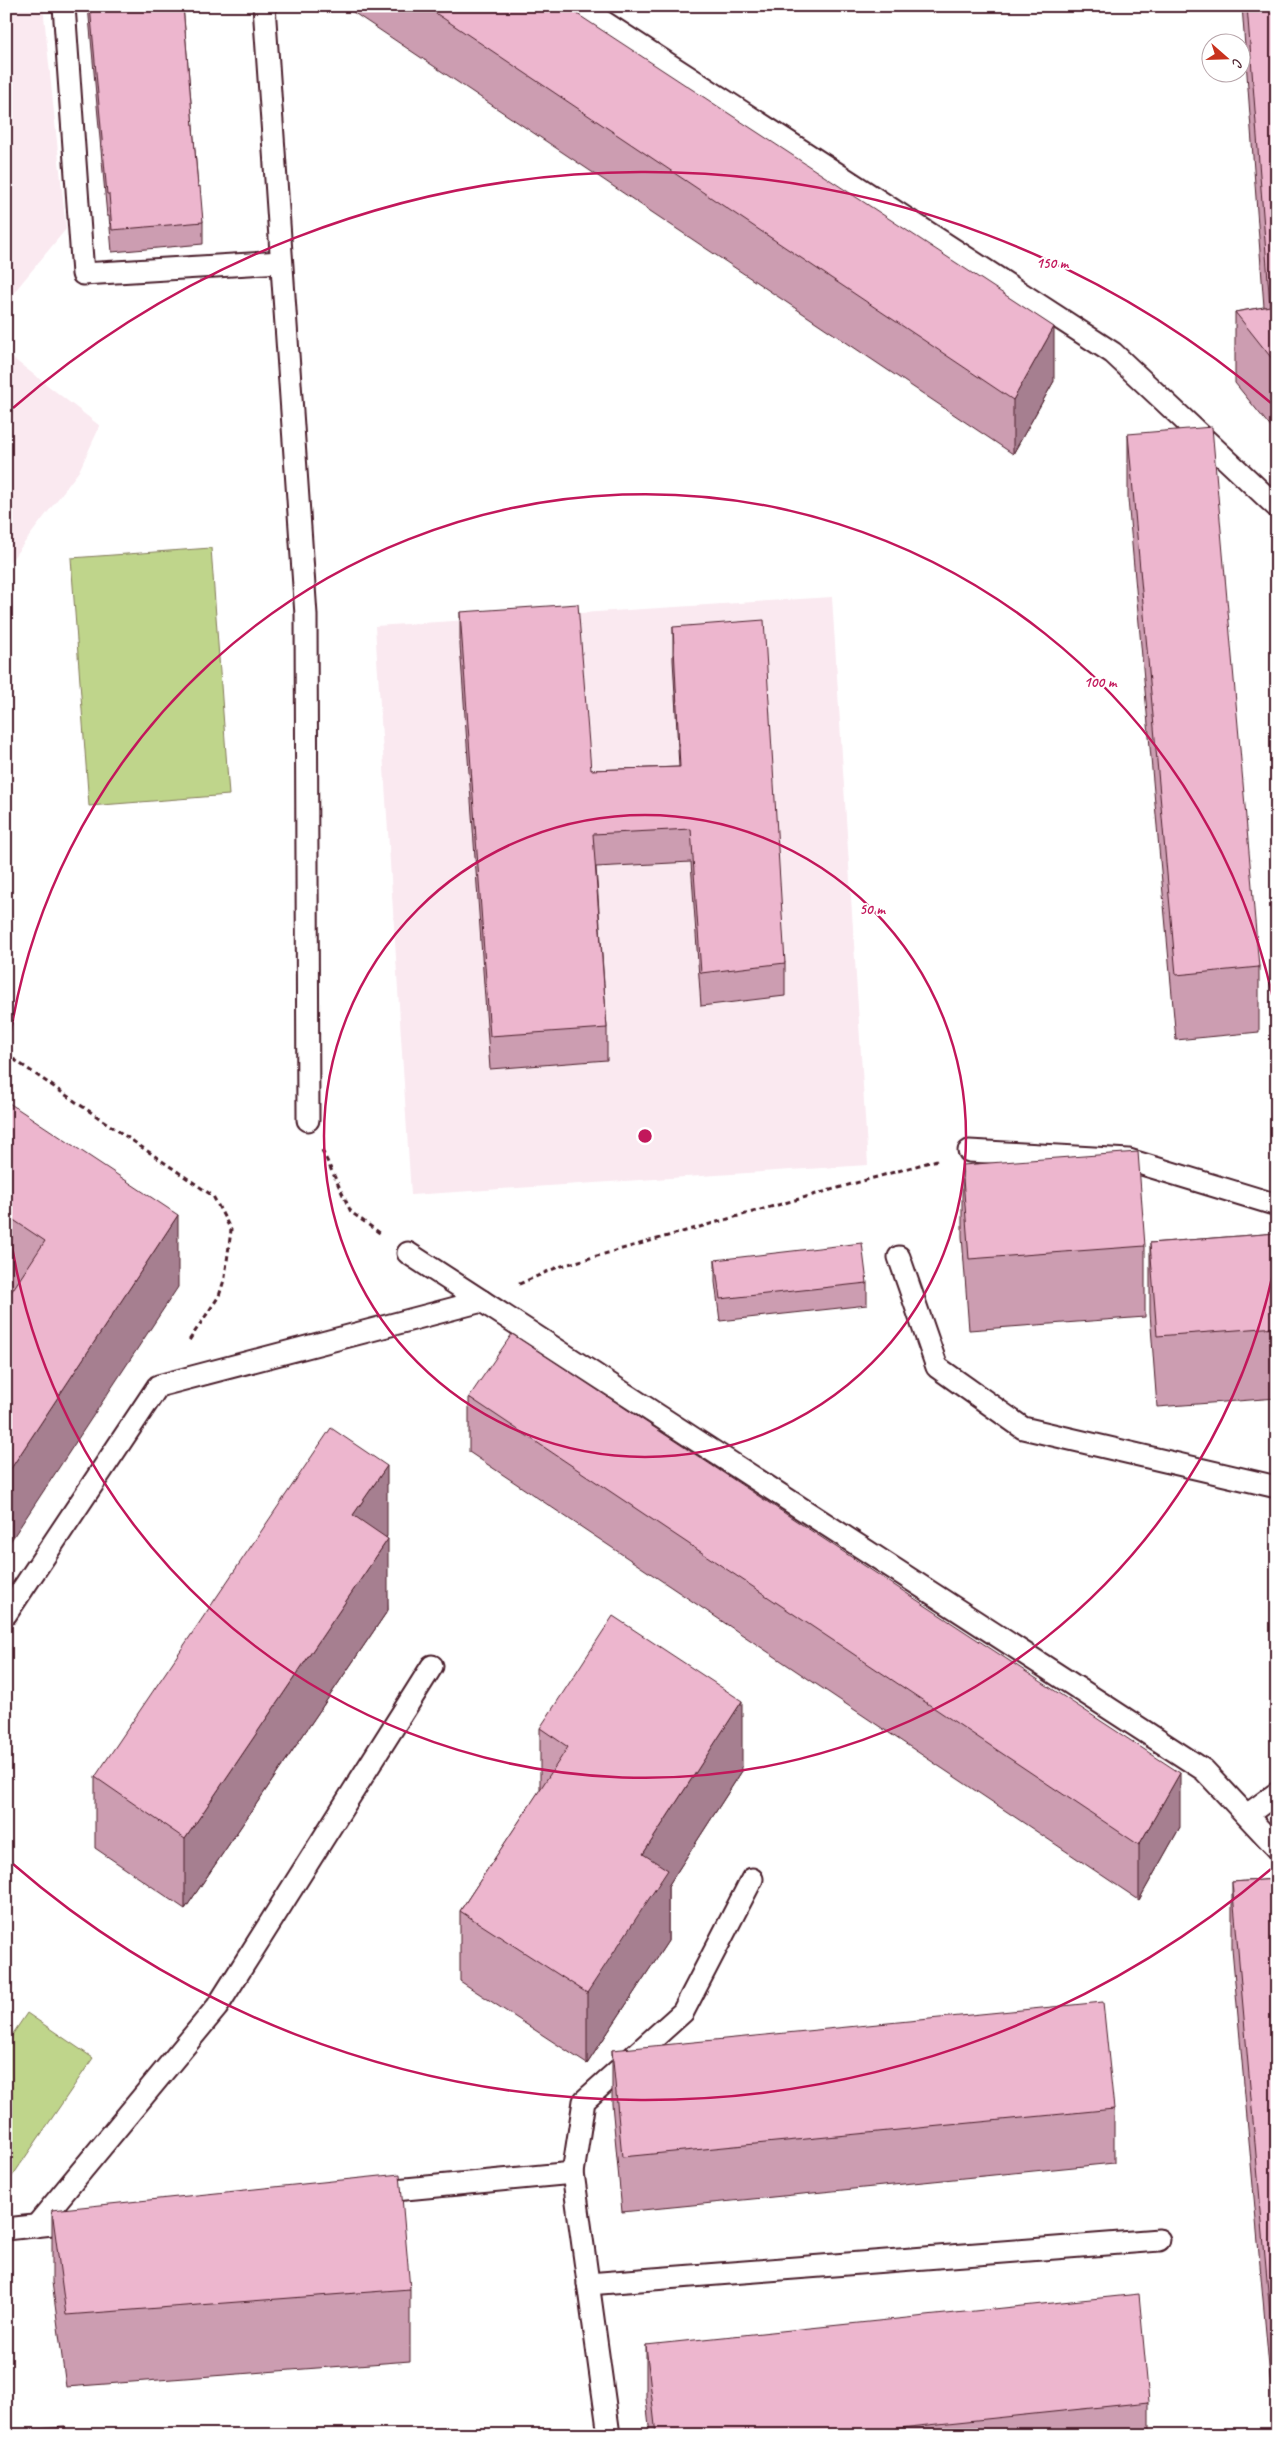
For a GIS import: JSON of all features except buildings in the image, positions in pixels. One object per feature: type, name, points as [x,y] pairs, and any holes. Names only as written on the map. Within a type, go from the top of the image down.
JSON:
[{"type":"lane","points":[[64,6],[83,274],[281,262]]},
{"type":"lane","points":[[264,6],[306,615],[308,1120]]},
{"type":"lane","points":[[580,6],[1113,353],[1277,507]]},
{"type":"lane","points":[[969,1151],[1129,1160],[1277,1205]]},
{"type":"lane","points":[[408,1253],[1204,1770],[1277,1848]]},
{"type":"lane","points":[[899,1257],[937,1367],[1023,1428],[1277,1487]]},
{"type":"lane","points":[[6,1614],[158,1386],[482,1301]]},
{"type":"lane","points":[[36,2226],[217,2007],[432,1666]]},
{"type":"lane","points":[[1247,1815],[1277,1793]]},
{"type":"lane","points":[[609,2435],[573,2172],[584,2101],[683,2012],[752,1879]]},
{"type":"lane","points":[[354,2194],[573,2172]]},
{"type":"lane","points":[[6,2229],[96,2220]]},
{"type":"lane","points":[[588,2284],[1159,2240]]},
{"type":"path","points":[[6,1054],[213,1196],[231,1230],[225,1277],[219,1296],[158,1386]]},
{"type":"path","points":[[308,1120],[351,1212],[408,1253]]},
{"type":"path","points":[[482,1301],[558,1267],[969,1151]]},
{"type":"shaded area","points":[[6,6],[43,6],[66,229],[6,302]]},
{"type":"shaded area","points":[[6,353],[100,426],[79,471],[6,567]]},
{"type":"shaded area","points":[[832,597],[868,1165],[411,1195],[375,626]]},
{"type":"green space","points":[[211,548],[229,795],[89,806],[71,558]]},
{"type":"green space","points":[[27,2013],[93,2058],[7,2184],[6,2044]]}]
